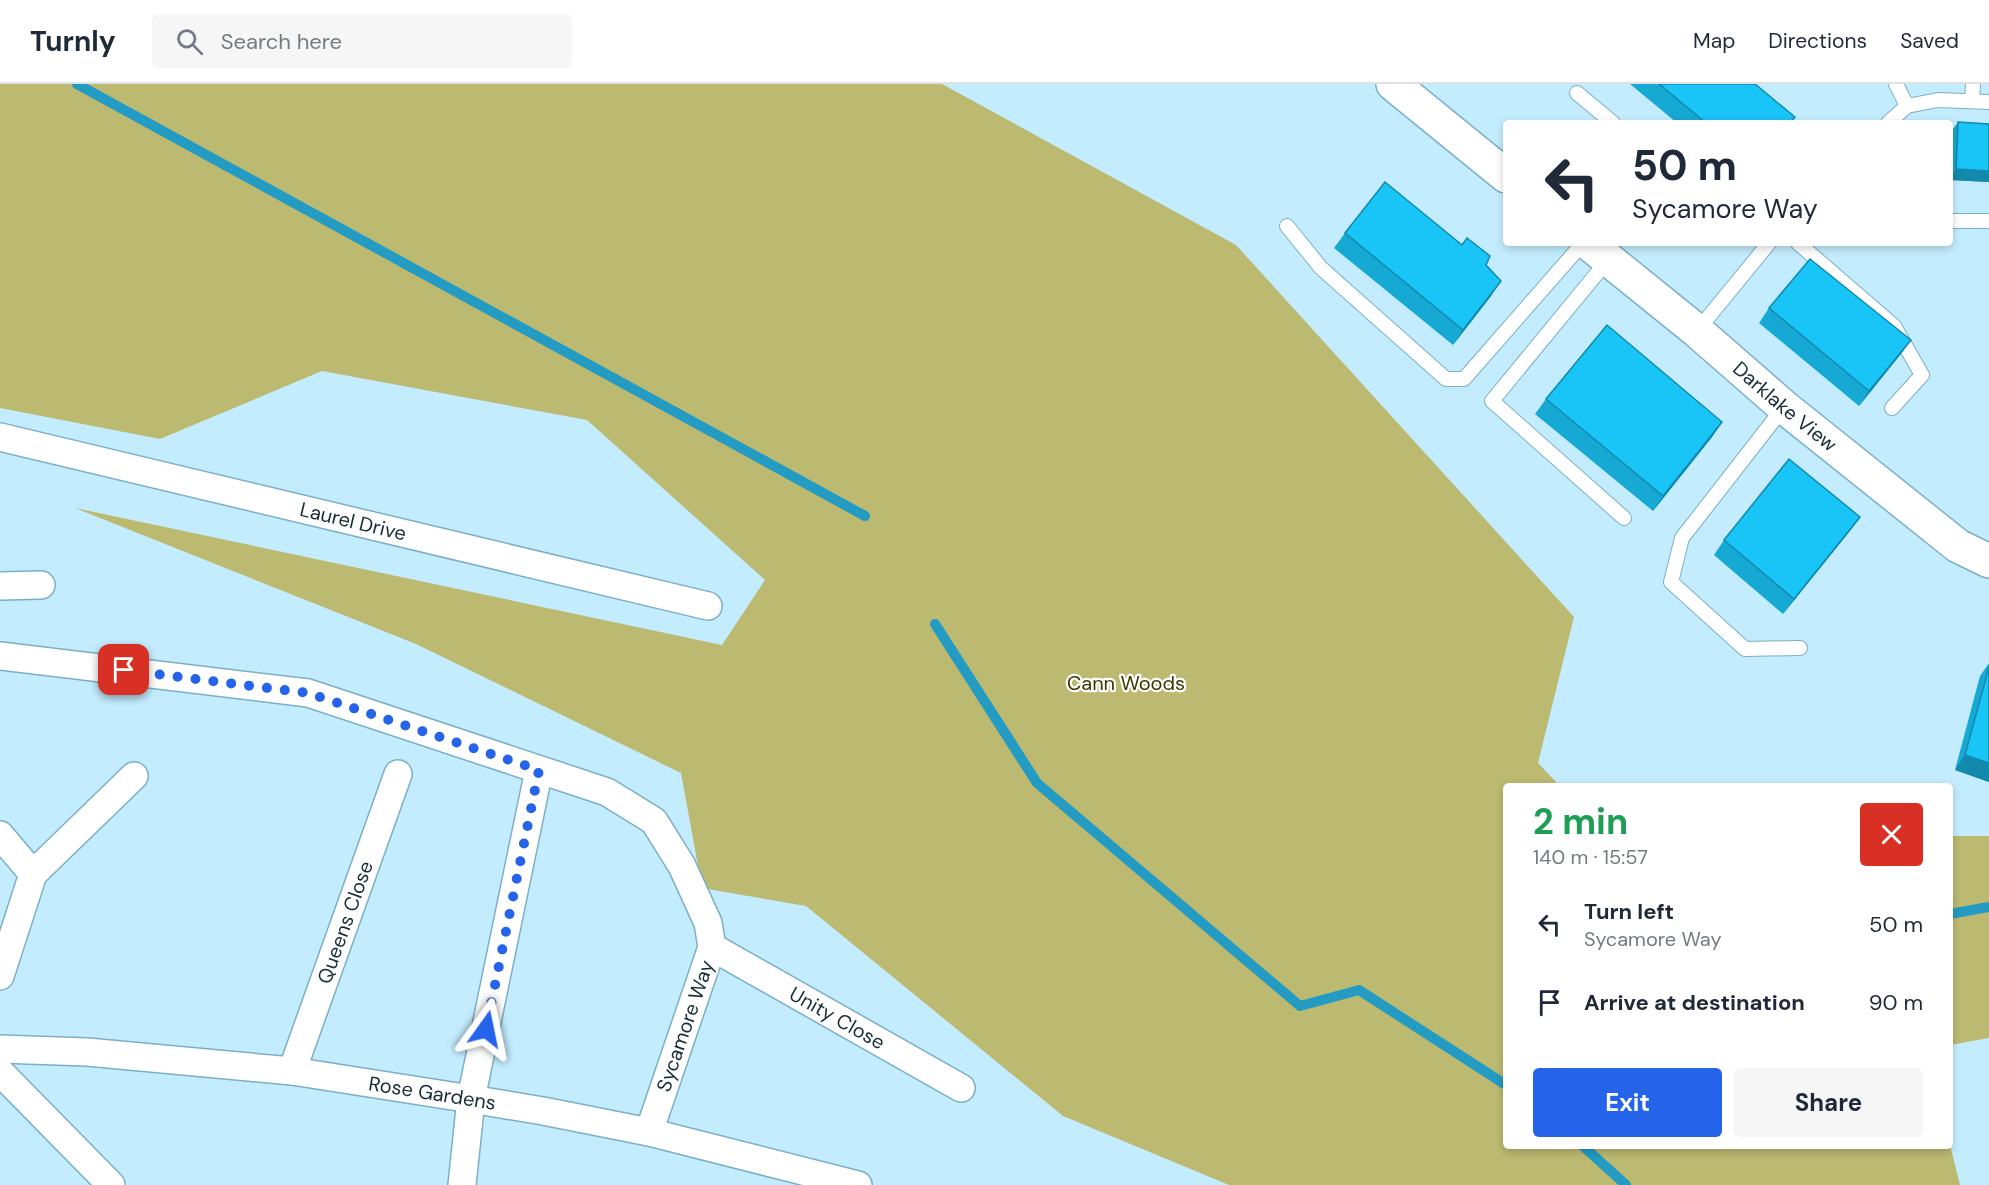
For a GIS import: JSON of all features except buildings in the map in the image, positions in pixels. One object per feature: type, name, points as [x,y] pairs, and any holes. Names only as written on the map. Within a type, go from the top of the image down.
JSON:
[{"type":"street","points":[[1393,84],[1503,174]]},
{"type":"street","name":"Darklake View","points":[[1593,249],[1697,332],[1784,407],[1958,546],[1989,561]]},
{"type":"street","name":"Laurel Drive","points":[[0,437],[708,606]]},
{"type":"street","points":[[0,586],[41,585]]},
{"type":"street","name":"Sycamore Way","points":[[0,656],[308,693],[607,792],[654,821],[682,866],[708,924],[712,947],[649,1132]]},
{"type":"street","points":[[462,1185],[471,1099],[539,770]]},
{"type":"street","name":"Queens Close","points":[[292,1071],[398,774]]},
{"type":"street","points":[[0,976],[33,874],[134,776]]},
{"type":"street","points":[[0,836],[33,874]]},
{"type":"street","name":"Unity Close","points":[[712,947],[961,1088]]},
{"type":"street","name":"Rose Gardens","points":[[0,1049],[87,1052],[292,1071],[471,1099],[649,1132],[858,1185]]},
{"type":"street","points":[[0,1072],[111,1185]]},
{"type":"lane","points":[[1896,84],[1906,106]]},
{"type":"lane","points":[[1972,102],[1973,84]]},
{"type":"lane","points":[[1577,93],[1609,120]]},
{"type":"lane","points":[[1891,120],[1906,106],[1938,100],[1989,102]]},
{"type":"lane","points":[[1953,221],[1989,221]]},
{"type":"lane","points":[[1287,226],[1321,268],[1446,379],[1464,379],[1593,249]]},
{"type":"lane","points":[[1697,332],[1761,246]]},
{"type":"lane","points":[[1801,246],[1894,326],[1922,375],[1892,408]]},
{"type":"lane","points":[[1593,249],[1492,401],[1624,518]]},
{"type":"lane","points":[[1784,407],[1682,538],[1671,582],[1745,649],[1800,648]]},
{"type":"green space","name":"Cann Woods","points":[[0,84],[942,84],[1236,245],[1574,617],[1538,763],[1557,783],[1503,783],[1503,1149],[1951,1149],[1960,1185],[1229,1185],[1063,1116],[806,906],[702,888],[681,773],[416,644],[75,508],[722,645],[765,580],[587,420],[322,371],[160,439],[0,408]]},
{"type":"green space","points":[[1953,836],[1989,836],[1989,1038],[1953,1044]]},
{"type":"waterway","points":[[77,84],[865,516]]},
{"type":"waterway","points":[[935,624],[1037,783],[1300,1006],[1359,990],[1503,1083]]},
{"type":"waterway","points":[[1953,913],[1989,907]]},
{"type":"waterway","points":[[1586,1149],[1626,1185]]},
{"type":"route","points":[[124,670],[308,693],[539,770],[486,1029]]}]
